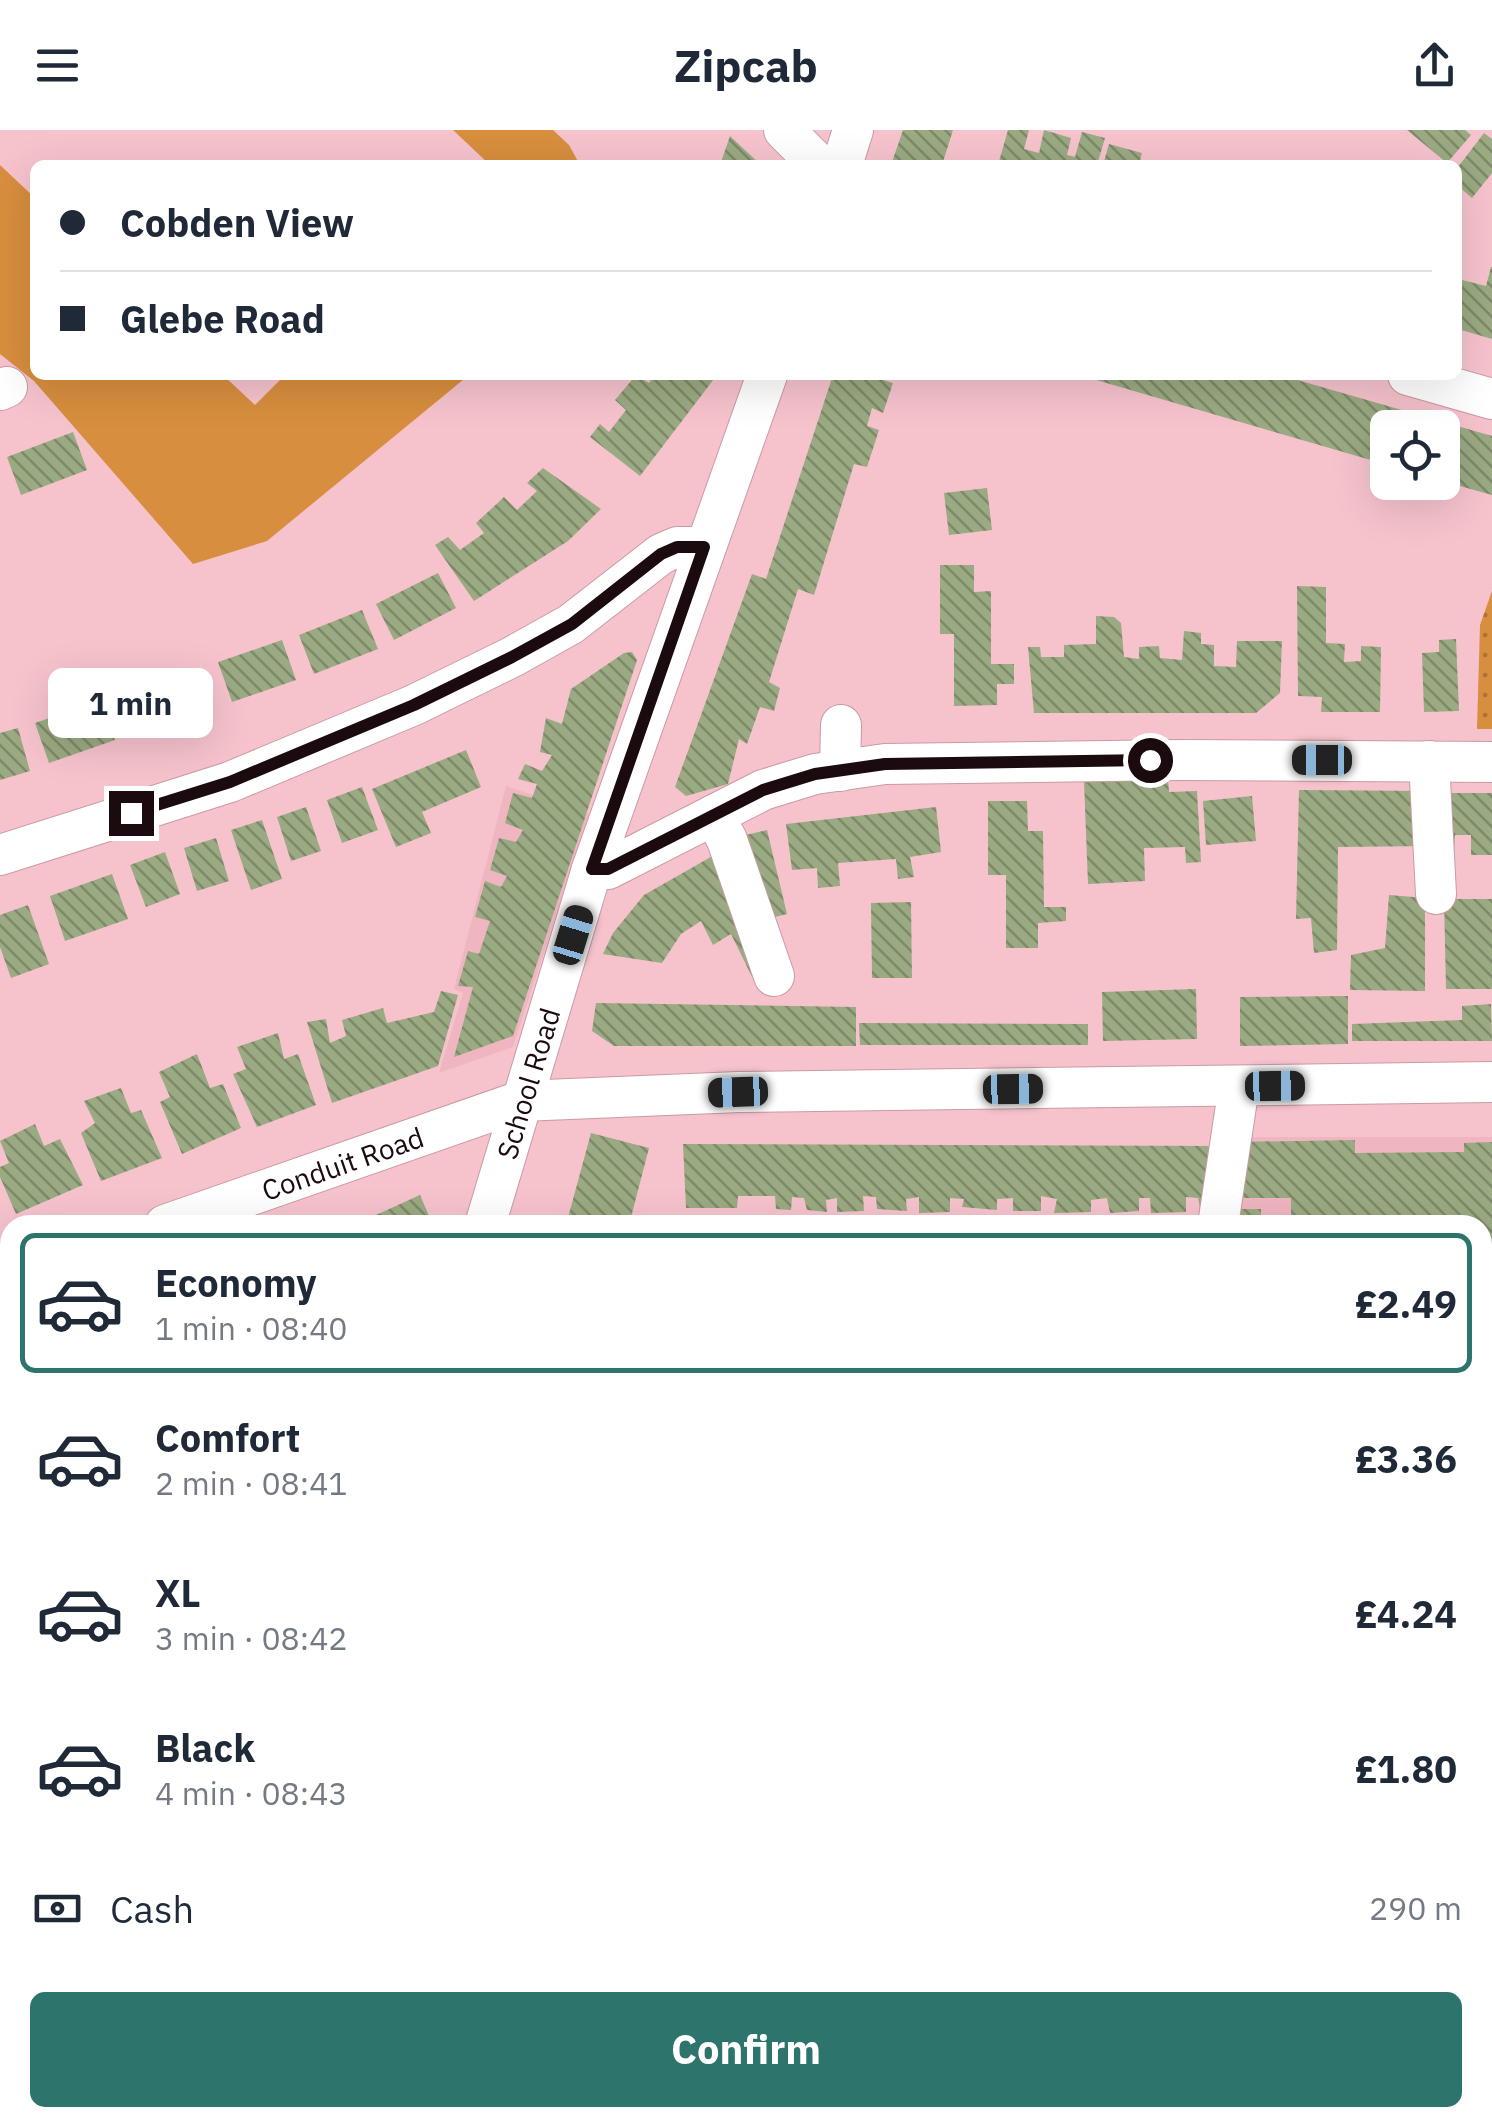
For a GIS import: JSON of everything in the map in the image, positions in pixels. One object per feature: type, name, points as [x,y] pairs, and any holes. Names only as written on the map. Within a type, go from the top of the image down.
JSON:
[{"type":"street","points":[[784,130],[814,160]]},
{"type":"street","points":[[844,160],[853,130]]},
{"type":"street","name":"School Road","points":[[488,1215],[592,869],[765,380]]},
{"type":"street","points":[[1426,380],[1492,398]]},
{"type":"street","points":[[0,854],[230,782],[414,705],[572,624],[661,554],[677,547],[704,547]]},
{"type":"street","points":[[840,771],[841,725]]},
{"type":"street","points":[[1429,762],[1436,894]]},
{"type":"street","points":[[592,869],[608,869],[763,790],[885,764],[1492,762]]},
{"type":"street","points":[[714,815],[727,840],[774,976]]},
{"type":"street","name":"Conduit Road","points":[[194,1215],[521,1101],[738,1092],[1492,1082]]},
{"type":"street","points":[[1220,1215],[1239,1086]]},
{"type":"shaded area","points":[[453,130],[553,130],[569,145],[577,160],[485,160]]},
{"type":"shaded area","points":[[0,165],[30,193],[30,378],[0,354]]},
{"type":"shaded area","points":[[228,380],[255,405],[280,380],[463,380],[267,541],[193,564],[34,381]]},
{"type":"shaded area","points":[[1492,591],[1492,729],[1477,729],[1480,625]]},
{"type":"shaded area","points":[[506,786],[589,814],[513,1047],[439,1073],[463,993],[454,989]]},
{"type":"shaded area","points":[[1224,1137],[1492,1137],[1492,1215],[1213,1215]]},
{"type":"building","points":[[903,130],[953,130],[944,160],[893,160]]},
{"type":"building","points":[[1008,130],[1029,130],[1024,149],[1039,153],[1044,130],[1071,138],[1067,155],[1075,157],[1082,132],[1105,138],[1098,160],[999,160]]},
{"type":"building","points":[[1407,130],[1465,130],[1471,135],[1450,160],[1443,160]]},
{"type":"building","points":[[1484,133],[1492,139],[1492,173],[1472,198],[1462,189],[1462,162]]},
{"type":"building","points":[[730,136],[756,160],[722,160]]},
{"type":"building","points":[[1109,144],[1142,153],[1140,160],[1104,160]]},
{"type":"building","points":[[1492,267],[1492,339],[1462,330],[1462,280],[1486,286]]},
{"type":"building","points":[[632,380],[713,380],[640,476],[590,437],[600,424],[609,432],[626,410],[615,400]]},
{"type":"building","points":[[831,380],[893,383],[883,413],[872,408],[867,426],[879,430],[867,467],[854,464],[814,595],[798,589],[769,682],[780,688],[774,711],[760,707],[747,744],[739,739],[728,784],[686,796],[675,787],[752,574],[766,579]]},
{"type":"building","points":[[1096,380],[1297,380],[1402,410],[1370,410],[1370,460]]},
{"type":"building","points":[[1460,427],[1492,436],[1492,495],[1460,486]]},
{"type":"building","points":[[73,432],[87,470],[21,495],[7,457]]},
{"type":"building","points":[[543,468],[601,509],[568,541],[474,601],[435,545],[448,537],[460,550],[484,533],[476,523],[504,497],[517,510],[537,491],[527,483]]},
{"type":"building","points":[[987,488],[992,530],[949,535],[944,493]]},
{"type":"building","points":[[940,565],[974,565],[974,592],[991,591],[991,664],[1014,664],[1014,684],[997,684],[997,705],[954,706],[954,634],[940,634]]},
{"type":"building","points":[[438,573],[456,608],[394,640],[376,604]]},
{"type":"building","points":[[1297,586],[1326,587],[1326,643],[1345,644],[1344,662],[1361,661],[1361,646],[1381,647],[1380,712],[1321,712],[1322,697],[1298,696]]},
{"type":"building","points":[[362,610],[378,649],[314,674],[299,635]]},
{"type":"building","points":[[1096,616],[1114,617],[1121,623],[1124,657],[1139,659],[1139,647],[1159,646],[1160,658],[1182,660],[1184,631],[1201,633],[1201,644],[1214,645],[1214,666],[1236,667],[1237,641],[1282,641],[1280,693],[1256,713],[1034,713],[1028,647],[1040,647],[1041,657],[1064,657],[1064,645],[1096,644]]},
{"type":"building","points":[[1456,639],[1459,711],[1424,712],[1422,653],[1439,652],[1439,640]]},
{"type":"building","points":[[282,640],[296,680],[232,702],[218,662]]},
{"type":"building","points":[[632,652],[637,660],[513,1036],[454,1057],[473,987],[458,986],[468,951],[479,954],[490,921],[475,917],[485,881],[501,887],[507,876],[490,870],[499,838],[516,842],[523,830],[505,823],[513,793],[532,798],[537,784],[518,779],[525,764],[542,771],[552,755],[540,752],[546,718],[562,724],[571,689],[624,653]]},
{"type":"building","points":[[195,668],[210,710],[143,734],[128,692]]},
{"type":"building","points":[[102,700],[115,740],[49,763],[35,723]]},
{"type":"building","points":[[18,728],[30,771],[0,780],[0,733]]},
{"type":"building","points":[[466,750],[481,787],[422,812],[431,833],[396,847],[372,789]]},
{"type":"building","points":[[1168,779],[1169,792],[1197,791],[1201,862],[1186,863],[1185,847],[1144,848],[1145,881],[1088,884],[1084,781]]},
{"type":"building","points":[[362,787],[378,830],[342,843],[327,800]]},
{"type":"building","points":[[1299,790],[1428,791],[1432,846],[1338,847],[1337,950],[1314,953],[1311,918],[1296,919]]},
{"type":"building","points":[[1440,793],[1492,793],[1492,855],[1471,855],[1471,835],[1455,835],[1454,851],[1440,851]]},
{"type":"building","points":[[1252,796],[1256,841],[1206,845],[1203,801]]},
{"type":"building","points":[[988,801],[1027,801],[1028,831],[1043,831],[1044,907],[1066,907],[1066,921],[1038,923],[1038,948],[1006,948],[1006,875],[988,875]]},
{"type":"building","points":[[306,807],[321,851],[291,861],[277,817]]},
{"type":"building","points":[[936,807],[941,852],[910,857],[914,877],[898,879],[896,859],[838,863],[840,886],[818,888],[817,868],[792,870],[786,824]]},
{"type":"building","points":[[262,820],[282,879],[251,890],[231,830]]},
{"type":"building","points":[[767,830],[787,914],[762,920],[741,836]]},
{"type":"building","points":[[216,838],[229,881],[197,891],[184,848]]},
{"type":"building","points":[[165,852],[180,894],[146,907],[130,865]]},
{"type":"building","points":[[716,854],[771,987],[757,987],[731,934],[713,945],[701,921],[681,934],[662,963],[603,954],[613,933],[644,895]]},
{"type":"building","points":[[112,874],[128,919],[65,941],[50,896]]},
{"type":"building","points":[[1389,895],[1425,898],[1425,991],[1350,990],[1351,955],[1385,948]]},
{"type":"building","points":[[1444,899],[1492,899],[1492,989],[1446,989]]},
{"type":"building","points":[[911,902],[912,978],[872,978],[871,903]]},
{"type":"building","points":[[28,905],[49,964],[11,978],[0,947],[0,915]]},
{"type":"building","points":[[1196,989],[1197,1039],[1103,1041],[1102,992]]},
{"type":"building","points":[[441,991],[458,995],[438,1066],[332,1103],[307,1022],[326,1019],[330,1043],[346,1036],[342,1020],[383,1008],[387,1023],[434,1012]]},
{"type":"building","points":[[1348,996],[1348,1044],[1240,1046],[1240,997]]},
{"type":"building","points":[[596,1003],[856,1007],[856,1046],[614,1046],[592,1031]]},
{"type":"building","points":[[1491,1004],[1492,1041],[1352,1041],[1352,1024],[1462,1020],[1462,1006]]},
{"type":"building","points":[[859,1023],[1088,1024],[1088,1045],[860,1045]]},
{"type":"building","points":[[278,1033],[284,1059],[298,1054],[316,1105],[257,1127],[233,1074],[246,1069],[237,1047]]},
{"type":"building","points":[[197,1054],[210,1088],[223,1084],[241,1128],[182,1154],[160,1102],[170,1097],[159,1072]]},
{"type":"building","points":[[121,1088],[131,1113],[141,1110],[162,1158],[101,1181],[81,1133],[95,1123],[84,1101]]},
{"type":"building","points":[[35,1124],[44,1146],[60,1139],[83,1185],[16,1214],[0,1177],[0,1167],[9,1163],[0,1141]]},
{"type":"building","points":[[591,1133],[649,1148],[632,1215],[569,1215]]},
{"type":"building","points":[[1355,1140],[1355,1153],[1464,1152],[1464,1143],[1492,1142],[1492,1215],[1291,1215],[1291,1198],[1232,1198],[1232,1142]]},
{"type":"building","points":[[683,1144],[1224,1146],[1201,1213],[1198,1198],[1186,1197],[1186,1212],[1151,1213],[1150,1198],[1139,1198],[1139,1211],[1110,1213],[1107,1198],[1091,1200],[1091,1212],[1054,1213],[1057,1199],[1041,1196],[1041,1211],[1013,1211],[1013,1198],[997,1199],[997,1210],[962,1207],[964,1199],[950,1198],[950,1212],[919,1213],[919,1197],[906,1199],[907,1211],[877,1209],[876,1197],[863,1196],[864,1211],[837,1212],[837,1198],[826,1200],[827,1212],[807,1210],[804,1198],[792,1197],[791,1210],[776,1209],[775,1196],[738,1196],[737,1208],[686,1208]]},
{"type":"building","points":[[420,1195],[429,1215],[376,1215]]},
{"type":"building","points":[[1221,1209],[1261,1209],[1261,1215],[1221,1215]]},
{"type":"route","points":[[131,813],[230,782],[480,673],[572,624],[661,554],[677,547],[704,547],[592,869],[608,869],[763,790],[815,774],[885,764],[1150,760]]}]
